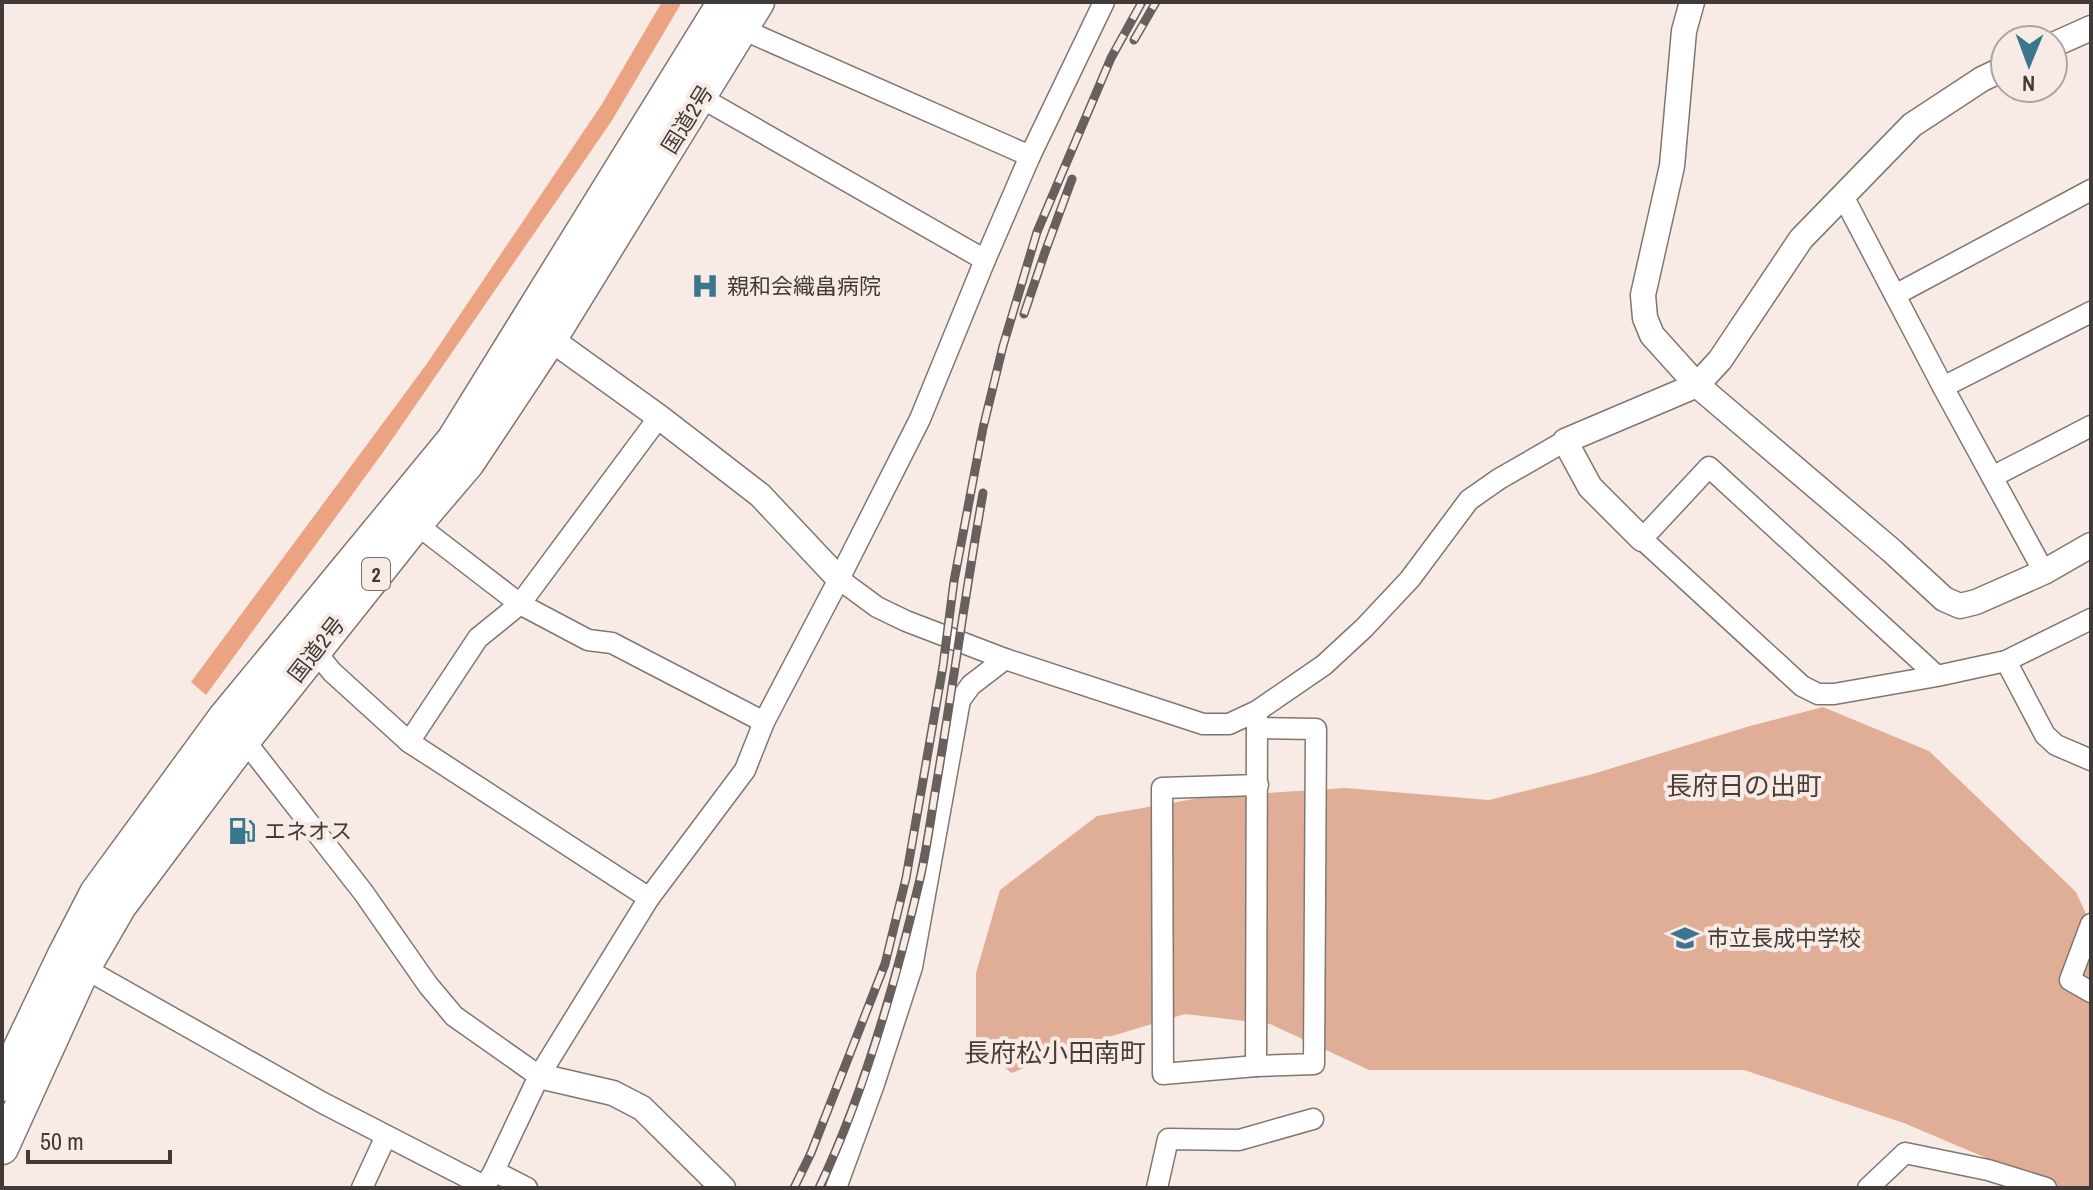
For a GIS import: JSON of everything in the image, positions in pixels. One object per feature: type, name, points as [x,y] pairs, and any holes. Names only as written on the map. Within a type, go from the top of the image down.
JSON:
[{"type":"highway","name":"国道2号","points":[[2,1148],[84,968],[120,906],[234,728],[315,651],[468,463],[538,331],[724,2]]},
{"type":"highway","name":"国道2号","points":[[2,1085],[96,893],[234,728],[538,331],[700,97],[750,15]]},
{"type":"street","points":[[487,1182],[539,1076],[649,898],[745,770],[764,722],[920,419],[1030,156],[1104,2]]},
{"type":"street","points":[[1692,2],[1684,31],[1672,166],[1643,295],[1645,318],[1652,335],[1697,385],[1952,604],[1960,606],[1976,602],[2044,572],[2091,545]]},
{"type":"street","points":[[750,15],[1030,156]]},
{"type":"street","points":[[2069,38],[2091,28]]},
{"type":"street","points":[[1257,720],[1364,628],[1410,579],[1469,500],[1565,441],[1697,385],[1720,360],[1801,239],[1912,125],[1989,76]]},
{"type":"street","points":[[700,97],[985,260]]},
{"type":"street","points":[[1895,295],[2091,190]]},
{"type":"street","points":[[1843,196],[2044,572]]},
{"type":"street","points":[[1943,387],[2091,312]]},
{"type":"street","points":[[538,331],[659,417],[760,495],[839,579],[877,607],[1005,659],[1203,724],[1257,720],[1316,729],[1314,1064],[1163,1074],[1162,788],[1258,785]]},
{"type":"street","points":[[409,742],[478,638],[520,604],[659,417]]},
{"type":"street","points":[[1992,477],[2091,426]]},
{"type":"street","points":[[1565,441],[1590,487],[1802,686],[1818,694],[1937,676],[2006,661],[2091,619]]},
{"type":"street","points":[[1642,539],[1709,467],[1937,676]]},
{"type":"street","points":[[416,524],[520,604],[588,640],[612,643],[764,722]]},
{"type":"street","points":[[315,651],[332,672],[409,742],[649,898]]},
{"type":"street","points":[[836,1188],[912,967],[960,700],[971,685],[1005,659]]},
{"type":"street","points":[[2006,661],[2045,735],[2056,745],[2091,760]]},
{"type":"street","points":[[1256,1066],[1257,720]]},
{"type":"street","points":[[234,728],[363,892],[428,985],[454,1016],[539,1076],[613,1093],[642,1108],[722,1188]]},
{"type":"street","points":[[2091,924],[2070,980],[2091,992]]},
{"type":"street","points":[[84,968],[386,1136],[487,1182],[527,1188]]},
{"type":"street","points":[[1157,1188],[1168,1139],[1239,1140],[1313,1119]]},
{"type":"street","points":[[362,1188],[386,1136]]},
{"type":"street","points":[[1868,1188],[1905,1153],[1988,1170],[2046,1188]]},
{"type":"shaded area","points":[[662,2],[682,2],[611,122],[384,451],[206,695],[191,682],[426,365],[602,104]]},
{"type":"shaded area","points":[[1823,707],[1929,751],[2076,892],[2091,925],[2091,1188],[2028,1188],[2012,1169],[1904,1123],[1744,1070],[1369,1070],[1270,1024],[1185,1014],[1069,1049],[1012,1073],[976,1046],[976,973],[1000,890],[1097,816],[1205,797],[1346,788],[1489,800],[1593,774]]},
{"type":"railway","points":[[794,1188],[811,1153],[885,964],[906,878],[943,666],[954,581],[983,428],[1003,346],[1037,232],[1111,58],[1142,2]]},
{"type":"railway","points":[[1134,40],[1156,2]]},
{"type":"railway","points":[[1024,314],[1072,179]]},
{"type":"railway","points":[[819,1188],[850,1115],[877,1038],[919,883],[983,493]]},
{"type":"place","name":"親和会織畠病院","points":[[705,286]]},
{"type":"place","name":"エネオス","points":[[242,831]]},
{"type":"place","name":"市立長成中学校","points":[[1685,938]]},
{"type":"district","name":"長府日の出町","points":[[1744,785]]},
{"type":"district","name":"長府松小田南町","points":[[1055,1052]]}]
